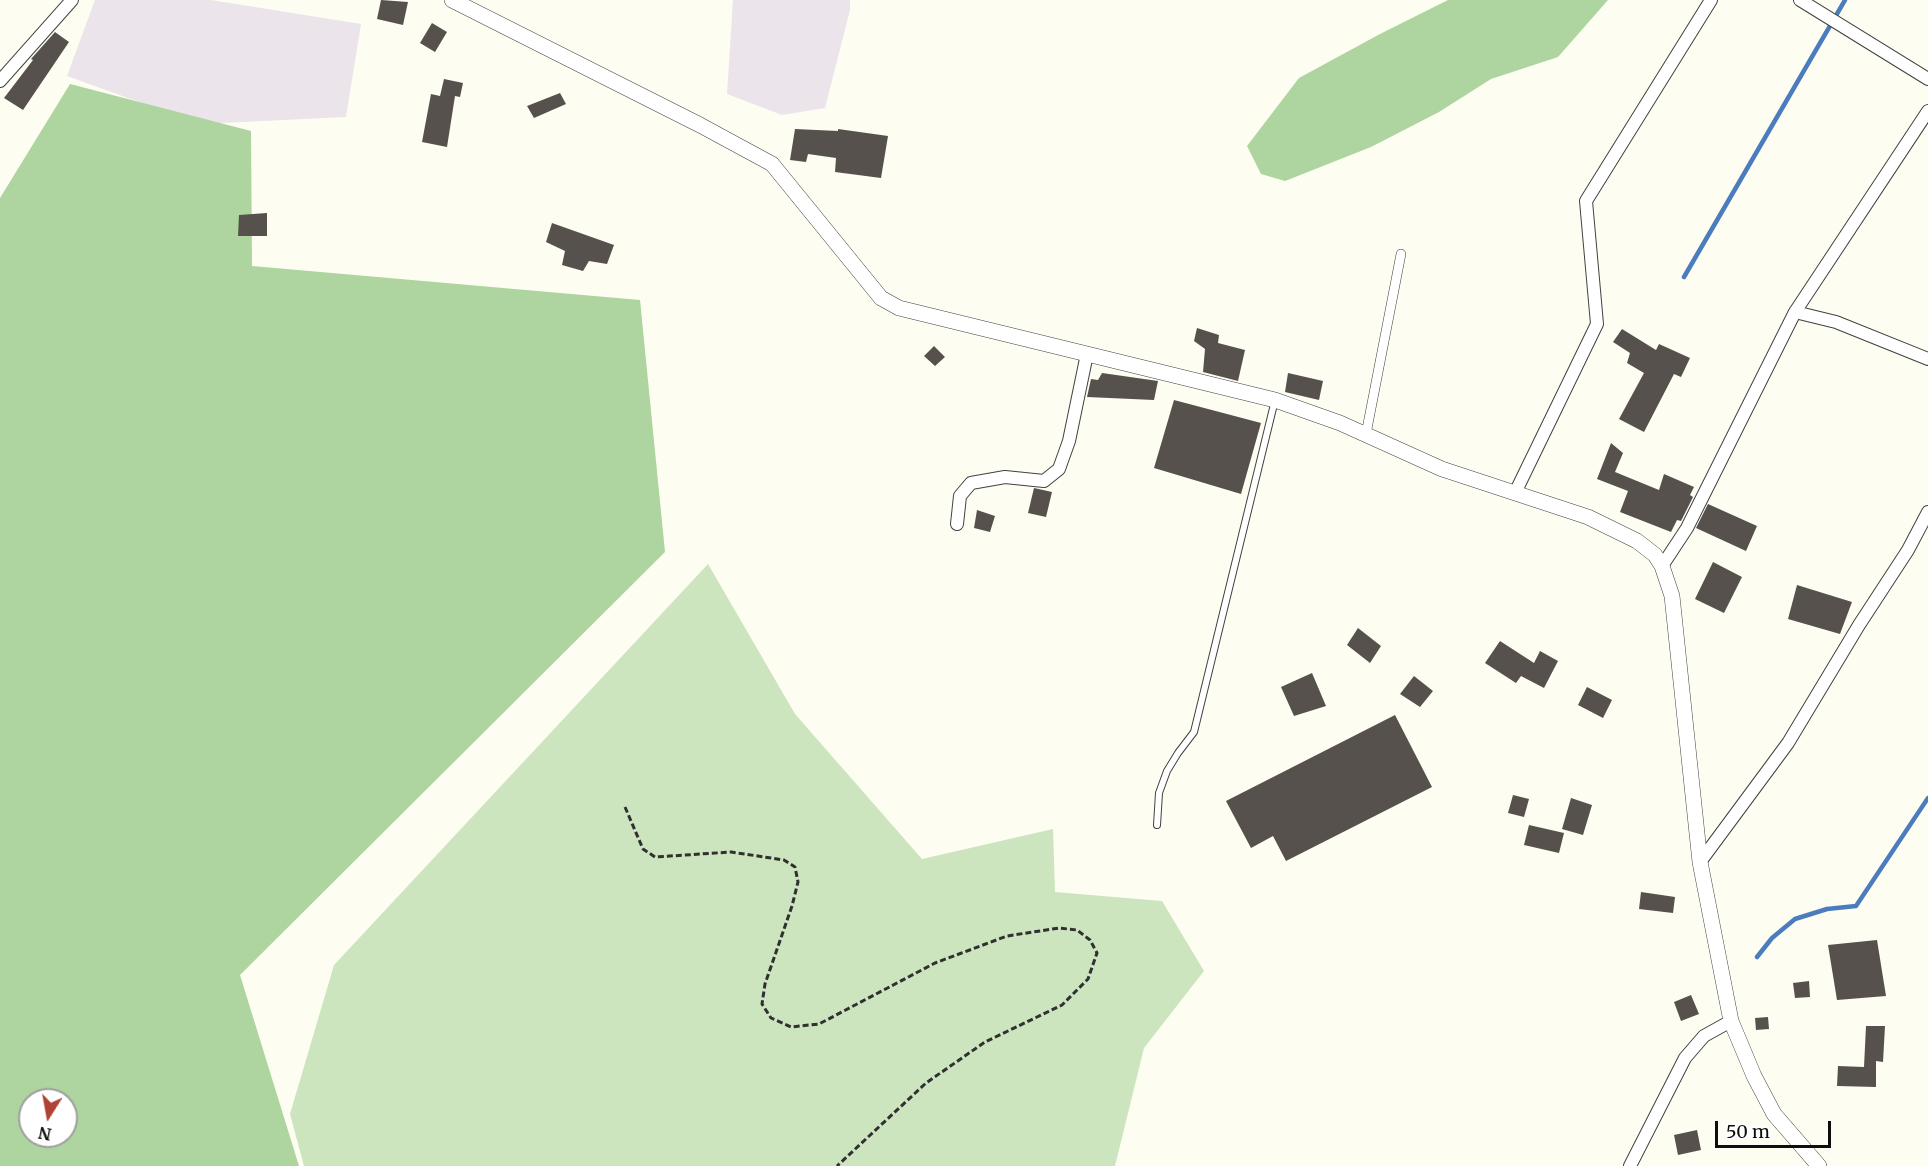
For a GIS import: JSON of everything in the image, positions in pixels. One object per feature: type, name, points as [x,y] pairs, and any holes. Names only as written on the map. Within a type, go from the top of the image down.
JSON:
[{"type":"street","points":[[0,81],[72,0]]},
{"type":"street","points":[[453,0],[772,164],[881,298],[899,308],[1275,400],[1340,423],[1442,469],[1588,518],[1637,541],[1655,555],[1662,566],[1672,596],[1700,862],[1731,1021],[1774,1114],[1818,1166]]},
{"type":"street","points":[[1515,493],[1597,324],[1586,201],[1711,0]]},
{"type":"street","points":[[1800,0],[1928,78]]},
{"type":"street","points":[[1662,566],[1687,528],[1795,312],[1928,111]]},
{"type":"street","points":[[1366,434],[1401,254]]},
{"type":"street","points":[[1795,312],[1836,322],[1928,359]]},
{"type":"street","points":[[957,524],[960,496],[971,483],[1005,477],[1044,481],[1059,469],[1069,441],[1087,354]]},
{"type":"street","points":[[1700,862],[1788,743],[1859,625],[1908,550],[1928,512]]},
{"type":"street","points":[[1630,1166],[1685,1058],[1704,1036],[1731,1021]]},
{"type":"lane","points":[[1157,825],[1159,793],[1163,782],[1178,753],[1194,732],[1275,400]]},
{"type":"path","points":[[625,807],[643,849],[655,857],[731,852],[784,860],[795,867],[798,882],[765,984],[762,1004],[771,1018],[791,1026],[819,1024],[935,963],[1007,936],[1059,928],[1077,930],[1090,940],[1097,953],[1088,979],[1062,1005],[985,1042],[926,1083],[837,1166]]},
{"type":"shaded area","points":[[95,0],[211,0],[361,24],[346,117],[200,124],[67,76]]},
{"type":"shaded area","points":[[733,0],[850,0],[850,10],[825,108],[782,115],[727,94]]},
{"type":"green space","points":[[1448,0],[1608,0],[1558,57],[1491,79],[1439,112],[1371,147],[1285,181],[1261,174],[1247,146],[1299,78]]},
{"type":"green space","points":[[70,84],[251,131],[252,266],[640,300],[665,552],[240,975],[299,1166],[0,1166],[0,198]]},
{"type":"green space","points":[[708,564],[795,714],[922,859],[1053,829],[1055,892],[1162,901],[1204,971],[1144,1048],[1115,1166],[304,1166],[290,1114],[334,965]]},
{"type":"building","points":[[381,0],[408,2],[403,25],[377,19]]},
{"type":"building","points":[[432,23],[447,32],[435,52],[420,43]]},
{"type":"building","points":[[55,32],[69,42],[23,110],[4,98],[33,60],[31,59]]},
{"type":"building","points":[[444,79],[463,83],[460,97],[455,96],[447,147],[422,142],[431,94],[440,96]]},
{"type":"building","points":[[560,93],[566,104],[534,118],[527,106]]},
{"type":"building","points":[[795,129],[838,131],[838,129],[888,136],[881,178],[835,172],[836,158],[808,154],[806,162],[790,160]]},
{"type":"building","points":[[267,213],[267,236],[238,236],[239,215]]},
{"type":"building","points":[[552,223],[614,245],[607,264],[589,261],[583,271],[562,265],[565,251],[546,242]]},
{"type":"building","points":[[1197,328],[1219,335],[1218,343],[1245,350],[1238,381],[1203,372],[1205,349],[1194,341]]},
{"type":"building","points":[[1622,329],[1656,350],[1659,344],[1690,358],[1681,377],[1674,374],[1644,432],[1619,419],[1644,373],[1627,363],[1630,353],[1613,342]]},
{"type":"building","points":[[934,346],[945,357],[935,366],[924,356]]},
{"type":"building","points":[[1102,373],[1158,381],[1154,400],[1087,397],[1091,379],[1098,380]]},
{"type":"building","points":[[1288,373],[1323,381],[1319,400],[1285,392]]},
{"type":"building","points":[[1174,400],[1261,423],[1241,494],[1154,468]]},
{"type":"building","points":[[1611,443],[1623,453],[1615,472],[1659,490],[1664,474],[1694,487],[1690,495],[1693,497],[1681,521],[1677,520],[1671,532],[1620,512],[1628,491],[1597,479]]},
{"type":"building","points":[[1034,488],[1052,492],[1046,517],[1028,513]]},
{"type":"building","points":[[1708,504],[1757,526],[1746,551],[1696,528]]},
{"type":"building","points":[[977,510],[995,516],[990,532],[974,528]]},
{"type":"building","points":[[1713,562],[1742,577],[1724,613],[1695,599]]},
{"type":"building","points":[[1797,585],[1852,602],[1840,634],[1788,619]]},
{"type":"building","points":[[1358,628],[1381,646],[1370,663],[1347,645]]},
{"type":"building","points":[[1500,641],[1534,663],[1540,651],[1558,661],[1544,688],[1521,676],[1516,683],[1485,663]]},
{"type":"building","points":[[1312,673],[1326,706],[1294,716],[1281,687]]},
{"type":"building","points":[[1414,676],[1433,691],[1420,707],[1400,694]]},
{"type":"building","points":[[1587,687],[1612,700],[1603,718],[1578,705]]},
{"type":"building","points":[[1395,715],[1432,787],[1286,861],[1273,836],[1251,848],[1226,801]]},
{"type":"building","points":[[1513,795],[1529,799],[1524,817],[1508,813]]},
{"type":"building","points":[[1571,798],[1592,805],[1583,835],[1562,829]]},
{"type":"building","points":[[1529,825],[1564,833],[1559,853],[1524,845]]},
{"type":"building","points":[[1641,892],[1675,897],[1673,913],[1639,909]]},
{"type":"building","points":[[1877,940],[1886,996],[1837,1000],[1828,945]]},
{"type":"building","points":[[1809,981],[1810,997],[1795,998],[1793,983]]},
{"type":"building","points":[[1691,995],[1699,1014],[1681,1021],[1674,1002]]},
{"type":"building","points":[[1768,1017],[1769,1029],[1756,1030],[1755,1018]]},
{"type":"building","points":[[1866,1026],[1885,1026],[1883,1062],[1876,1061],[1876,1087],[1837,1086],[1838,1066],[1864,1067]]},
{"type":"building","points":[[1697,1130],[1701,1150],[1678,1155],[1674,1135]]},
{"type":"waterway","points":[[1684,277],[1845,0]]},
{"type":"waterway","points":[[1757,957],[1772,938],[1795,919],[1827,909],[1856,906],[1928,798]]}]
